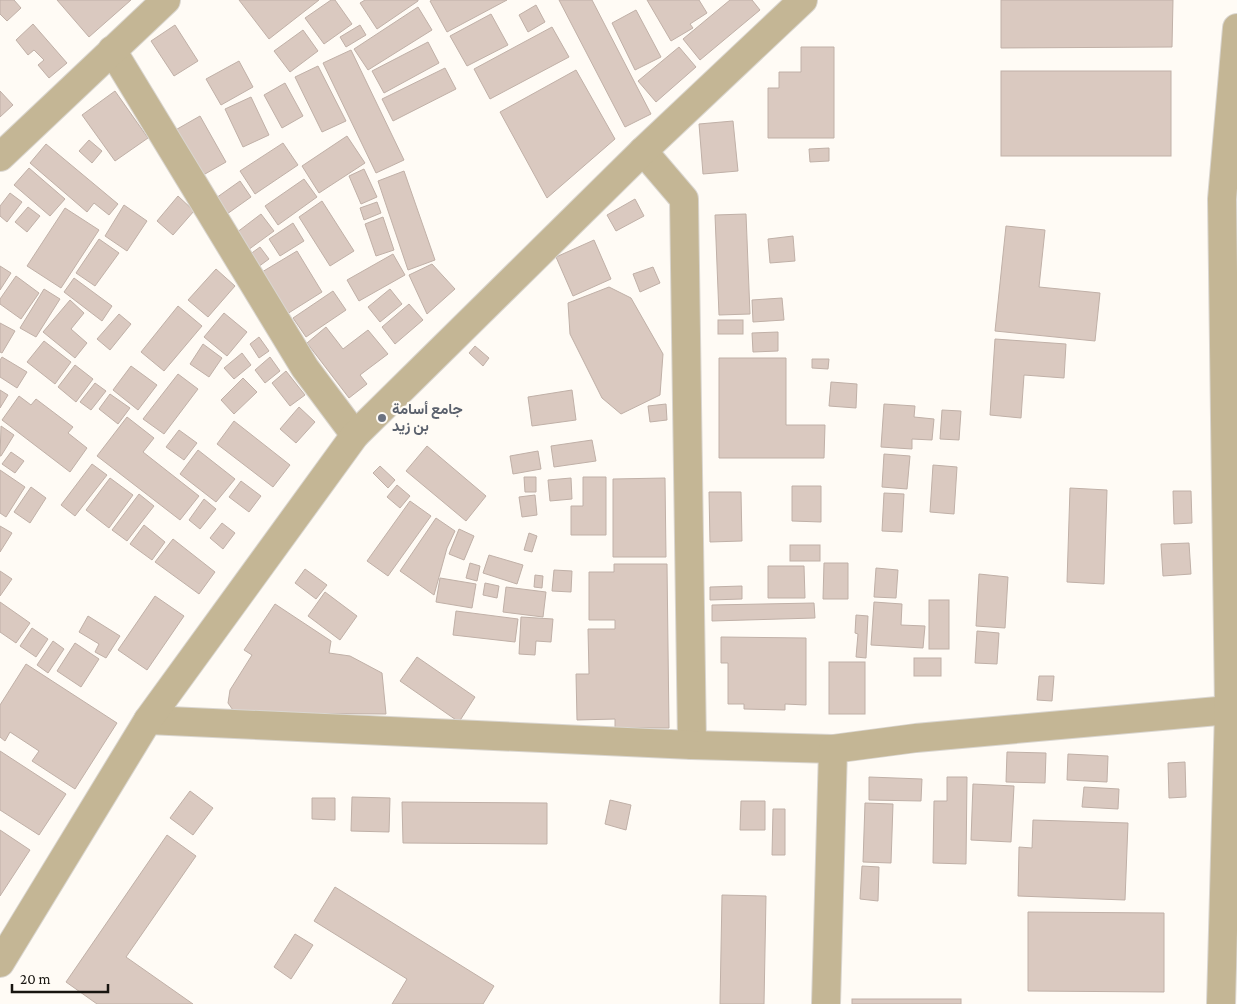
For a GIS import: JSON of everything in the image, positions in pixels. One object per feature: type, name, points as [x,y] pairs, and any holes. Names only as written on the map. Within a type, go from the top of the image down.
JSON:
[{"type":"street","points":[[0,157],[166,0]]},
{"type":"street","points":[[0,963],[148,720],[355,435],[643,151],[803,0]]},
{"type":"street","points":[[1221,1004],[1230,965],[1229,710],[1222,199],[1237,28]]},
{"type":"street","points":[[112,50],[305,368],[355,435]]},
{"type":"street","points":[[643,151],[684,199],[692,745]]},
{"type":"street","points":[[148,720],[692,745],[833,749],[916,738],[1229,710]]},
{"type":"street","points":[[826,1004],[833,749]]},
{"type":"building","points":[[0,0],[14,0],[21,8],[7,21],[0,14]]},
{"type":"building","points":[[57,0],[131,0],[89,37]]},
{"type":"building","points":[[239,0],[319,0],[269,39]]},
{"type":"building","points":[[331,0],[335,0],[352,24],[324,44],[305,18]]},
{"type":"building","points":[[365,0],[418,1],[377,29],[360,3]]},
{"type":"building","points":[[507,0],[447,32],[430,1]]},
{"type":"building","points":[[559,0],[592,0],[651,114],[625,127]]},
{"type":"building","points":[[647,0],[699,0],[707,13],[690,24],[693,28],[671,41]]},
{"type":"building","points":[[730,0],[752,0],[760,10],[700,60],[683,39]]},
{"type":"building","points":[[1001,0],[1173,0],[1172,47],[1001,48]]},
{"type":"building","points":[[536,5],[545,22],[528,32],[519,15]]},
{"type":"building","points":[[418,7],[432,30],[368,70],[354,49]]},
{"type":"building","points":[[636,10],[661,57],[635,70],[612,23]]},
{"type":"building","points":[[491,14],[508,45],[467,66],[450,36]]},
{"type":"building","points":[[33,24],[67,63],[49,78],[38,65],[44,60],[34,50],[28,55],[16,40]]},
{"type":"building","points":[[175,25],[198,61],[174,76],[151,41]]},
{"type":"building","points":[[360,25],[366,35],[346,47],[340,37]]},
{"type":"building","points":[[552,27],[569,57],[490,99],[474,69]]},
{"type":"building","points":[[303,30],[318,51],[290,72],[274,51]]},
{"type":"building","points":[[428,42],[439,63],[384,93],[372,71]]},
{"type":"building","points":[[679,47],[696,67],[656,102],[638,81]]},
{"type":"building","points":[[801,47],[834,47],[834,138],[768,138],[768,88],[779,88],[779,72],[801,72]]},
{"type":"building","points":[[351,50],[404,160],[376,173],[323,63]]},
{"type":"building","points":[[239,61],[253,87],[221,105],[206,79]]},
{"type":"building","points":[[318,66],[346,121],[322,132],[295,77]]},
{"type":"building","points":[[445,68],[456,89],[393,121],[382,99]]},
{"type":"building","points":[[576,70],[615,139],[547,198],[500,112]]},
{"type":"building","points":[[1001,71],[1171,71],[1171,156],[1001,156]]},
{"type":"building","points":[[285,83],[303,116],[282,128],[264,95]]},
{"type":"building","points":[[0,91],[13,105],[0,117]]},
{"type":"building","points":[[115,91],[148,138],[115,161],[82,115]]},
{"type":"building","points":[[251,97],[269,135],[243,147],[225,109]]},
{"type":"building","points":[[200,116],[226,162],[198,178],[172,132]]},
{"type":"building","points":[[733,121],[738,171],[703,174],[699,124]]},
{"type":"building","points":[[347,136],[365,163],[319,193],[302,166]]},
{"type":"building","points":[[89,140],[102,151],[92,163],[79,151]]},
{"type":"building","points":[[283,143],[298,165],[255,194],[240,171]]},
{"type":"building","points":[[46,144],[118,204],[109,215],[94,203],[87,212],[30,163]]},
{"type":"building","points":[[829,148],[829,161],[810,162],[809,149]]},
{"type":"building","points":[[29,168],[65,199],[50,216],[14,185]]},
{"type":"building","points":[[364,169],[377,197],[361,204],[349,176]]},
{"type":"building","points":[[404,171],[435,260],[408,270],[378,181]]},
{"type":"building","points":[[304,179],[317,197],[278,225],[265,206]]},
{"type":"building","points":[[240,181],[251,197],[227,214],[216,198]]},
{"type":"building","points":[[10,193],[22,202],[7,222],[0,216],[0,206]]},
{"type":"building","points":[[178,196],[194,211],[173,235],[157,221]]},
{"type":"building","points":[[635,199],[644,216],[616,231],[607,215]]},
{"type":"building","points":[[322,201],[354,251],[330,266],[299,217]]},
{"type":"building","points":[[377,202],[381,213],[364,220],[360,208]]},
{"type":"building","points":[[124,205],[147,221],[127,251],[105,236]]},
{"type":"building","points":[[28,207],[40,216],[27,232],[15,222]]},
{"type":"building","points":[[65,208],[99,230],[61,288],[27,266]]},
{"type":"building","points":[[261,214],[274,231],[248,250],[236,233]]},
{"type":"building","points":[[746,214],[750,314],[719,315],[715,215]]},
{"type":"building","points":[[383,217],[394,250],[376,256],[365,224]]},
{"type":"building","points":[[293,223],[304,241],[280,256],[269,239]]},
{"type":"building","points":[[1006,226],[1045,230],[1039,287],[1100,293],[1095,341],[995,331]]},
{"type":"building","points":[[793,236],[795,261],[770,263],[768,239]]},
{"type":"building","points":[[99,239],[119,253],[95,286],[76,273]]},
{"type":"building","points":[[594,240],[611,279],[573,296],[556,257]]},
{"type":"building","points":[[260,247],[269,259],[258,267],[249,255]]},
{"type":"building","points":[[297,251],[322,292],[287,314],[262,272]]},
{"type":"building","points":[[393,254],[405,275],[359,301],[347,280]]},
{"type":"building","points":[[432,264],[455,289],[427,314],[409,275]]},
{"type":"building","points":[[0,266],[11,273],[0,290]]},
{"type":"building","points":[[653,267],[660,283],[640,292],[633,274]]},
{"type":"building","points":[[216,269],[235,286],[208,317],[188,300]]},
{"type":"building","points":[[16,276],[39,293],[21,319],[0,304],[0,299]]},
{"type":"building","points":[[74,278],[112,306],[102,321],[64,292]]},
{"type":"building","points":[[609,287],[631,298],[663,354],[660,395],[621,414],[602,398],[570,334],[568,303]]},
{"type":"building","points":[[44,289],[60,299],[36,337],[20,328]]},
{"type":"building","points":[[390,289],[402,304],[380,322],[368,307]]},
{"type":"building","points":[[333,291],[346,310],[306,337],[293,318]]},
{"type":"building","points":[[782,298],[784,320],[753,322],[752,300]]},
{"type":"building","points":[[70,300],[84,313],[71,329],[87,343],[75,358],[43,332]]},
{"type":"building","points":[[409,304],[423,320],[395,344],[382,327]]},
{"type":"building","points":[[178,306],[202,326],[164,371],[141,352]]},
{"type":"building","points":[[224,313],[247,332],[227,356],[204,337]]},
{"type":"building","points":[[119,314],[131,324],[110,350],[97,339]]},
{"type":"building","points":[[718,320],[743,320],[743,334],[718,334]]},
{"type":"building","points":[[0,323],[15,331],[2,353],[0,352]]},
{"type":"building","points":[[326,327],[343,349],[368,330],[388,354],[360,375],[367,384],[349,398],[307,343]]},
{"type":"building","points":[[778,332],[778,351],[753,352],[752,333]]},
{"type":"building","points":[[259,337],[269,351],[259,358],[250,344]]},
{"type":"building","points":[[995,339],[1066,344],[1064,378],[1024,375],[1021,418],[990,415]]},
{"type":"building","points":[[44,341],[71,362],[55,384],[27,362]]},
{"type":"building","points":[[203,344],[222,358],[209,377],[190,364]]},
{"type":"building","points":[[475,346],[489,358],[483,366],[469,353]]},
{"type":"building","points":[[242,353],[251,365],[234,379],[224,368]]},
{"type":"building","points":[[2,357],[27,372],[17,388],[0,377],[0,360]]},
{"type":"building","points":[[270,357],[280,371],[265,383],[255,370]]},
{"type":"building","points":[[719,358],[786,358],[786,425],[825,425],[824,458],[719,458]]},
{"type":"building","points":[[812,359],[829,359],[828,369],[812,368]]},
{"type":"building","points":[[75,365],[93,379],[76,402],[58,387]]},
{"type":"building","points":[[131,366],[157,385],[138,410],[113,390]]},
{"type":"building","points":[[286,371],[305,395],[290,406],[272,383]]},
{"type":"building","points":[[178,374],[198,389],[164,434],[143,419]]},
{"type":"building","points":[[243,378],[257,392],[234,414],[221,400]]},
{"type":"building","points":[[831,382],[857,384],[856,408],[829,406]]},
{"type":"building","points":[[95,383],[106,391],[91,410],[80,402]]},
{"type":"building","points":[[0,390],[8,395],[0,408]]},
{"type":"building","points":[[572,390],[576,420],[532,426],[528,397]]},
{"type":"building","points":[[110,394],[130,408],[118,424],[99,409]]},
{"type":"building","points":[[19,396],[31,405],[36,399],[73,427],[68,433],[87,448],[70,472],[2,420]]},
{"type":"building","points":[[666,404],[667,420],[650,422],[648,406]]},
{"type":"building","points":[[884,404],[915,406],[914,417],[934,419],[932,440],[912,439],[912,449],[881,447]]},
{"type":"building","points":[[299,407],[315,422],[296,443],[280,429]]},
{"type":"building","points":[[942,410],[961,411],[959,440],[940,439]]},
{"type":"building","points":[[127,417],[154,438],[143,452],[199,496],[180,520],[97,456]]},
{"type":"building","points":[[234,421],[290,465],[273,487],[217,444]]},
{"type":"building","points":[[1,426],[14,435],[0,456]]},
{"type":"building","points":[[179,430],[197,443],[184,460],[166,447]]},
{"type":"building","points":[[592,440],[596,461],[554,467],[551,446]]},
{"type":"building","points":[[427,446],[486,496],[466,521],[406,471]]},
{"type":"building","points":[[198,450],[235,479],[216,502],[180,474]]},
{"type":"building","points":[[538,451],[541,469],[513,474],[510,456]]},
{"type":"building","points":[[11,452],[24,461],[15,473],[2,464]]},
{"type":"building","points":[[884,454],[910,456],[907,489],[882,487]]},
{"type":"building","points":[[92,464],[107,475],[75,516],[61,505]]},
{"type":"building","points":[[933,465],[957,467],[954,514],[930,512]]},
{"type":"building","points":[[380,466],[395,480],[388,488],[373,473]]},
{"type":"building","points":[[0,470],[25,487],[6,517],[0,513]]},
{"type":"building","points":[[524,477],[536,477],[536,492],[525,492]]},
{"type":"building","points":[[583,477],[606,477],[606,535],[571,535],[571,506],[583,506]]},
{"type":"building","points":[[110,478],[133,495],[109,528],[86,510]]},
{"type":"building","points":[[571,478],[572,499],[550,501],[548,480]]},
{"type":"building","points":[[665,478],[666,557],[613,557],[613,479]]},
{"type":"building","points":[[241,481],[261,496],[249,512],[229,497]]},
{"type":"building","points":[[397,485],[410,496],[400,508],[387,497]]},
{"type":"building","points":[[792,486],[821,486],[821,522],[792,521]]},
{"type":"building","points":[[31,487],[46,498],[30,523],[14,512]]},
{"type":"building","points":[[1070,488],[1107,490],[1104,584],[1067,582]]},
{"type":"building","points":[[1173,491],[1191,491],[1192,523],[1174,524]]},
{"type":"building","points":[[709,492],[741,492],[742,541],[710,542]]},
{"type":"building","points":[[884,493],[904,494],[902,532],[882,531]]},
{"type":"building","points":[[139,494],[154,506],[127,541],[112,530]]},
{"type":"building","points":[[535,495],[537,515],[522,517],[519,497]]},
{"type":"building","points":[[204,499],[216,509],[200,529],[189,520]]},
{"type":"building","points":[[410,501],[431,516],[388,576],[367,561]]},
{"type":"building","points":[[436,518],[455,531],[447,548],[434,595],[400,571]]},
{"type":"building","points":[[222,523],[235,533],[223,549],[210,538]]},
{"type":"building","points":[[144,525],[165,542],[152,560],[130,544]]},
{"type":"building","points":[[0,526],[12,533],[0,552]]},
{"type":"building","points":[[459,529],[474,536],[464,560],[449,554]]},
{"type":"building","points":[[529,533],[537,536],[532,552],[524,550]]},
{"type":"building","points":[[173,539],[215,572],[199,594],[155,562]]},
{"type":"building","points":[[1189,543],[1191,574],[1163,576],[1161,544]]},
{"type":"building","points":[[790,545],[820,545],[820,561],[790,561]]},
{"type":"building","points":[[489,555],[523,565],[517,584],[483,573]]},
{"type":"building","points":[[470,563],[480,566],[477,581],[466,578]]},
{"type":"building","points":[[824,563],[848,563],[848,599],[823,599]]},
{"type":"building","points":[[614,564],[667,564],[669,728],[615,728],[615,719],[577,720],[576,674],[589,674],[588,629],[615,629],[615,620],[589,620],[589,572],[614,572]]},
{"type":"building","points":[[768,566],[804,566],[805,598],[768,598]]},
{"type":"building","points":[[876,568],[898,570],[896,598],[874,597]]},
{"type":"building","points":[[305,569],[327,585],[316,599],[295,583]]},
{"type":"building","points":[[554,570],[572,571],[571,592],[552,591]]},
{"type":"building","points":[[0,571],[12,579],[0,596]]},
{"type":"building","points":[[979,574],[1008,577],[1005,628],[976,626]]},
{"type":"building","points":[[535,575],[543,576],[542,588],[534,587]]},
{"type":"building","points":[[440,578],[476,584],[472,608],[436,602]]},
{"type":"building","points":[[485,583],[499,586],[497,598],[483,595]]},
{"type":"building","points":[[742,586],[742,599],[710,600],[710,587]]},
{"type":"building","points":[[506,587],[546,592],[543,617],[503,612]]},
{"type":"building","points":[[325,592],[357,616],[340,640],[308,616]]},
{"type":"building","points":[[155,596],[184,616],[147,670],[118,650]]},
{"type":"building","points":[[929,600],[949,600],[949,649],[929,649]]},
{"type":"building","points":[[0,602],[30,623],[16,643],[0,632]]},
{"type":"building","points":[[874,602],[902,604],[901,625],[925,626],[923,648],[871,645]]},
{"type":"building","points":[[814,603],[815,618],[712,621],[712,605]]},
{"type":"building","points":[[275,604],[331,641],[329,653],[350,656],[382,673],[386,714],[235,713],[228,703],[230,690],[252,655],[244,650]]},
{"type":"building","points":[[456,611],[518,619],[515,642],[453,635]]},
{"type":"building","points":[[856,615],[868,616],[866,658],[856,657],[858,634],[855,633]]},
{"type":"building","points":[[88,616],[120,636],[106,658],[95,652],[99,644],[79,632]]},
{"type":"building","points":[[521,617],[553,619],[551,642],[536,641],[535,655],[519,654]]},
{"type":"building","points":[[32,628],[48,639],[36,657],[20,646]]},
{"type":"building","points":[[977,631],[999,633],[997,664],[975,663]]},
{"type":"building","points":[[721,637],[806,638],[806,705],[785,704],[785,710],[744,709],[744,704],[728,704],[728,663],[721,663]]},
{"type":"building","points":[[53,641],[64,649],[48,673],[37,665]]},
{"type":"building","points":[[75,643],[99,659],[81,687],[57,671]]},
{"type":"building","points":[[417,657],[475,697],[459,722],[400,681]]},
{"type":"building","points":[[914,658],[941,658],[941,676],[914,676]]},
{"type":"building","points":[[829,662],[865,662],[865,714],[829,714]]},
{"type":"building","points":[[26,664],[117,723],[75,789],[32,761],[39,751],[10,732],[5,741],[0,737],[0,705]]},
{"type":"building","points":[[1039,676],[1054,676],[1052,701],[1037,700]]},
{"type":"building","points":[[0,751],[66,794],[39,835],[0,810]]},
{"type":"building","points":[[1007,752],[1046,753],[1045,783],[1006,782]]},
{"type":"building","points":[[1068,754],[1108,756],[1107,782],[1067,780]]},
{"type":"building","points":[[1185,762],[1186,797],[1169,798],[1168,763]]},
{"type":"building","points":[[869,777],[922,779],[921,801],[869,800]]},
{"type":"building","points":[[947,777],[967,777],[966,864],[933,863],[934,801],[947,801]]},
{"type":"building","points":[[973,784],[1014,786],[1011,842],[971,840]]},
{"type":"building","points":[[1084,787],[1119,789],[1118,809],[1082,807]]},
{"type":"building","points":[[190,791],[213,808],[193,835],[170,818]]},
{"type":"building","points":[[352,797],[390,798],[389,832],[351,831]]},
{"type":"building","points":[[312,798],[335,798],[335,820],[312,819]]},
{"type":"building","points":[[610,800],[631,805],[626,830],[605,824]]},
{"type":"building","points":[[741,801],[765,801],[765,830],[740,830]]},
{"type":"building","points":[[402,802],[547,803],[547,844],[403,843]]},
{"type":"building","points":[[865,803],[893,804],[891,863],[863,862]]},
{"type":"building","points":[[773,809],[785,809],[785,855],[772,855]]},
{"type":"building","points":[[1033,820],[1128,823],[1125,900],[1018,896],[1019,847],[1032,848]]},
{"type":"building","points":[[0,830],[30,850],[0,896]]},
{"type":"building","points":[[167,835],[196,856],[126,957],[193,1004],[97,1004],[66,982]]},
{"type":"building","points":[[862,866],[879,867],[878,901],[860,899]]},
{"type":"building","points":[[335,887],[494,986],[483,1004],[392,1004],[407,979],[314,921]]},
{"type":"building","points":[[722,895],[766,896],[764,1004],[720,1004]]},
{"type":"building","points":[[1028,912],[1164,913],[1164,992],[1028,991]]},
{"type":"building","points":[[295,934],[313,945],[291,979],[274,967]]},
{"type":"building","points":[[852,999],[961,999],[961,1004],[852,1004]]},
{"type":"place","name":"جامع أسامة بن زيد","points":[[382,418]]}]
